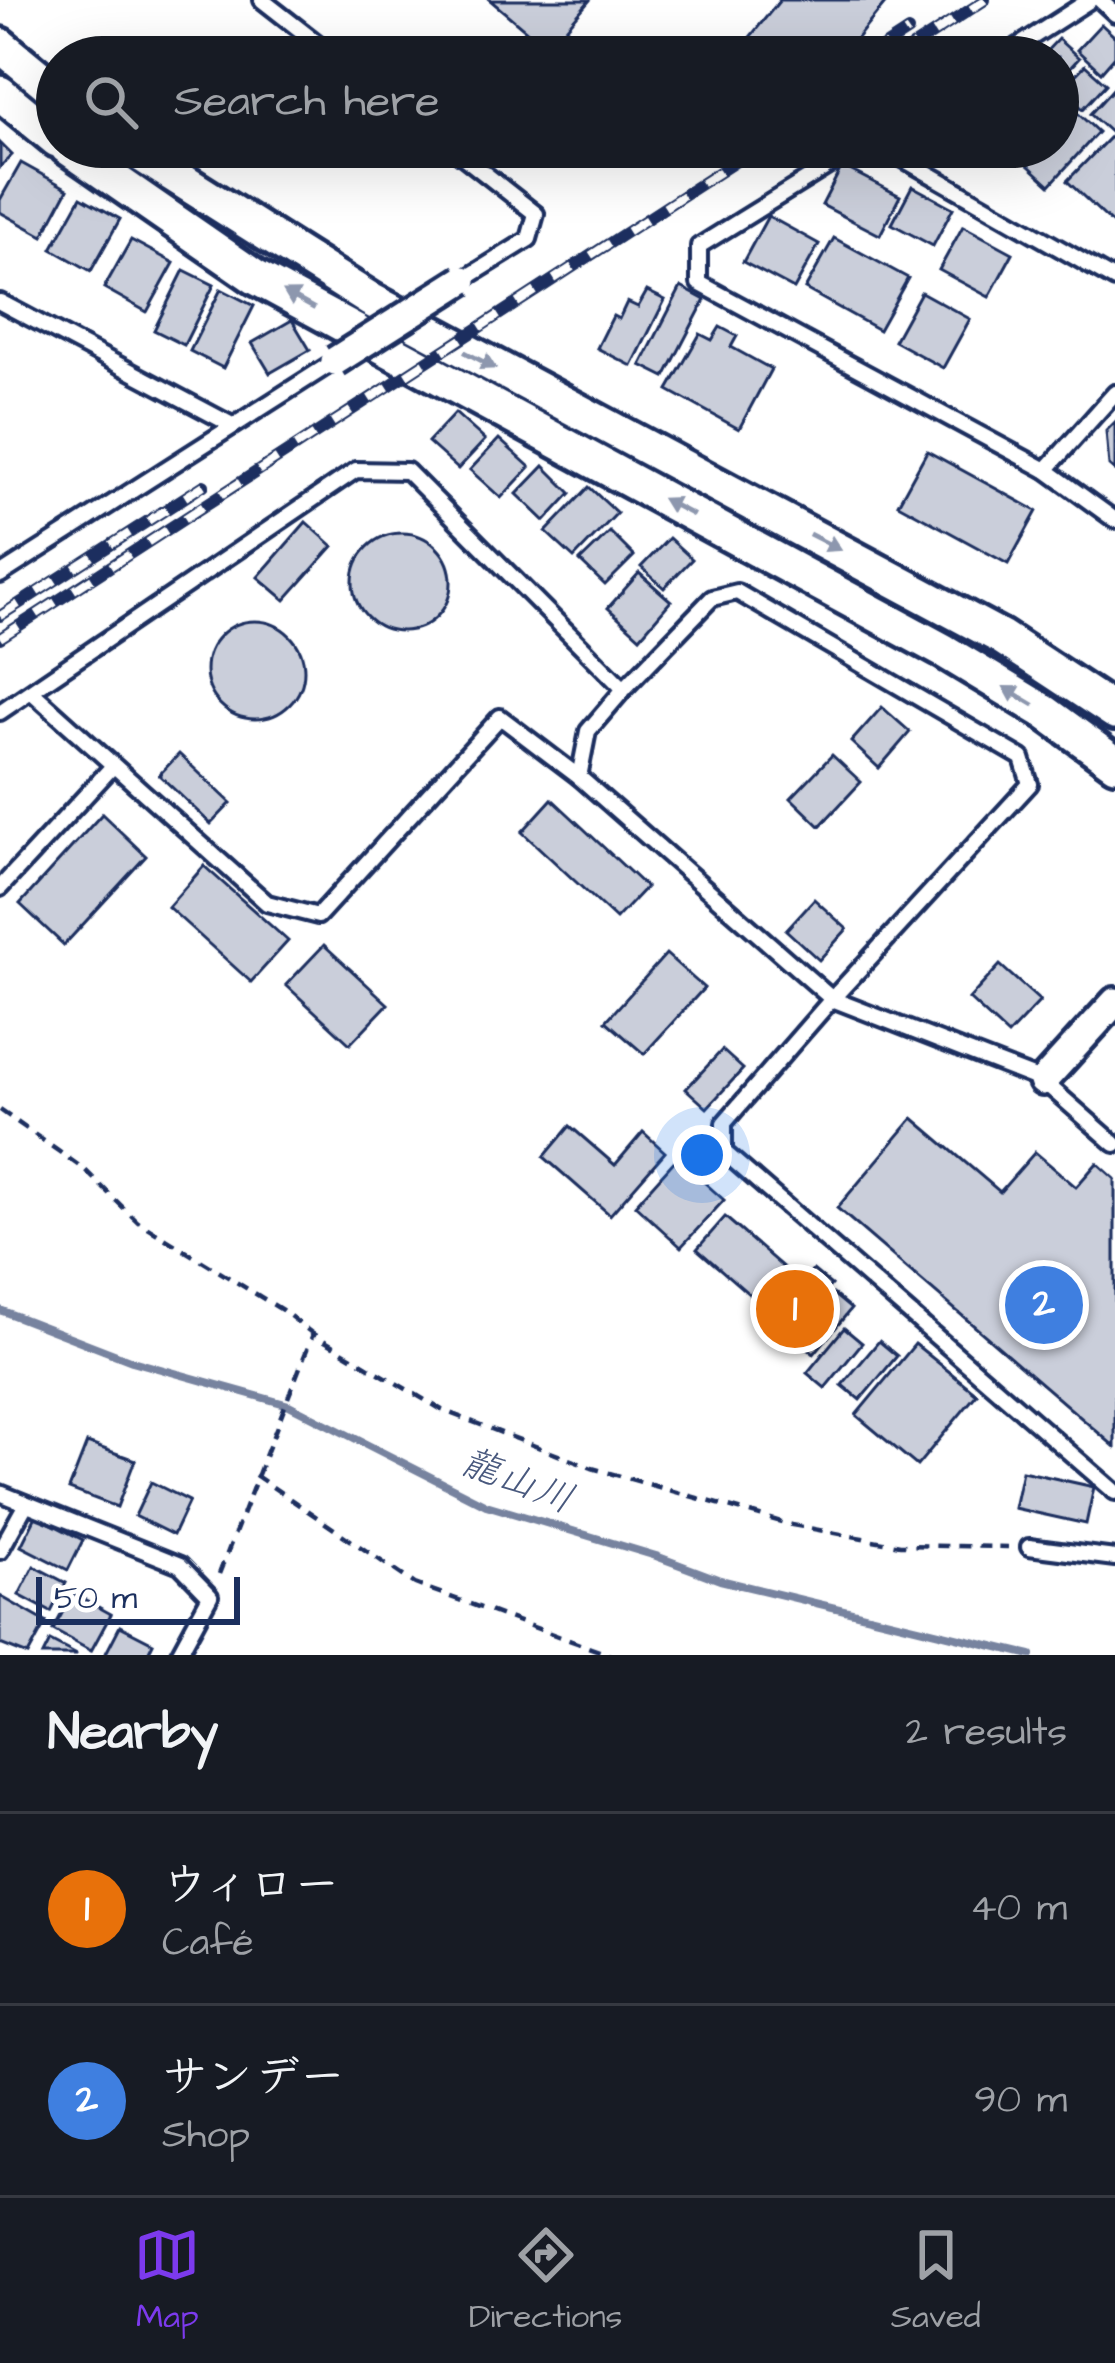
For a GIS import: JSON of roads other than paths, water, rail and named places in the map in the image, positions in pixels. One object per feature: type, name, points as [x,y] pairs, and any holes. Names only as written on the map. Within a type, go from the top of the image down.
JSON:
[{"type":"street","points":[[0,44],[36,74]]},
{"type":"street","points":[[0,93],[36,123]]},
{"type":"street","points":[[97,168],[255,277],[944,650],[1045,712],[1115,763]]},
{"type":"street","points":[[162,168],[371,300],[1001,637],[1115,712]]},
{"type":"street","points":[[335,361],[463,280]]},
{"type":"street","points":[[1043,1081],[1115,1002]]},
{"type":"lane","points":[[262,0],[308,36]]},
{"type":"lane","points":[[1034,36],[1090,0]]},
{"type":"lane","points":[[1100,0],[1115,14]]},
{"type":"lane","points":[[463,280],[529,239],[536,214],[478,168]]},
{"type":"lane","points":[[825,168],[699,247],[699,283],[1046,470],[1115,520]]},
{"type":"lane","points":[[919,168],[1115,280]]},
{"type":"lane","points":[[0,302],[232,424]]},
{"type":"lane","points":[[0,575],[335,361]]},
{"type":"lane","points":[[1046,470],[1115,393]]},
{"type":"lane","points":[[0,712],[356,470],[407,471],[623,689]]},
{"type":"lane","points":[[579,777],[588,731],[623,689],[712,598],[737,592],[1022,758],[1030,784],[724,1123],[724,1152],[1115,1492]]},
{"type":"lane","points":[[32,692],[267,903],[318,916],[500,716],[579,777],[832,998],[1043,1081],[1115,1144]]},
{"type":"lane","points":[[0,888],[113,766]]},
{"type":"lane","points":[[0,1493],[180,1564],[211,1596],[178,1655]]},
{"type":"lane","points":[[0,1551],[26,1504]]},
{"type":"lane","points":[[1029,1547],[1115,1558]]},
{"type":"waterway","name":"龍山川","points":[[0,1310],[132,1361],[289,1405],[486,1505],[720,1580],[1031,1655]]},
{"type":"railway","points":[[929,36],[985,0]]},
{"type":"railway","points":[[900,36],[908,31]]},
{"type":"railway","points":[[0,638],[726,168]]},
{"type":"railway","points":[[0,616],[204,485]]},
{"type":"place","name":"サンデー","points":[[1044,1305]]},
{"type":"place","name":"ウィロー","points":[[795,1309]]}]
